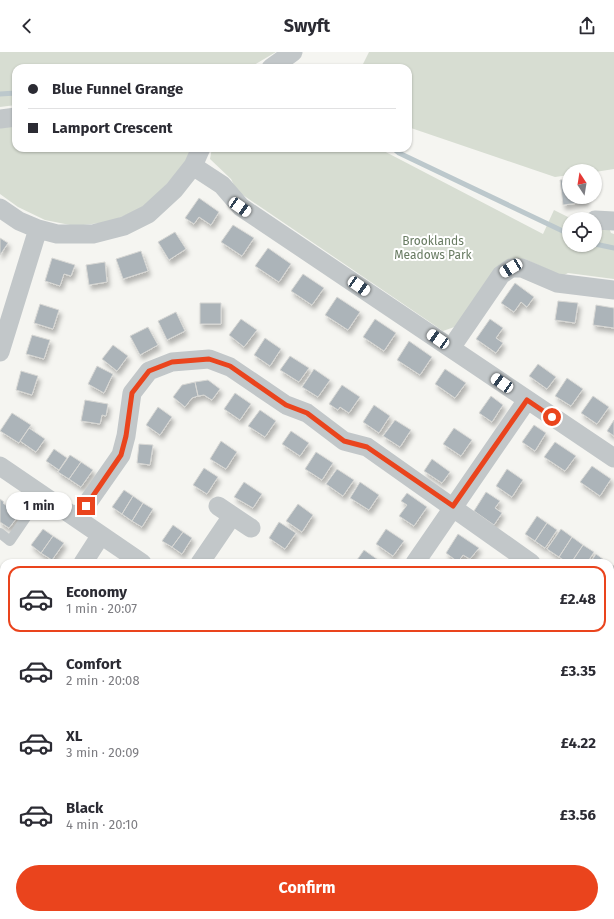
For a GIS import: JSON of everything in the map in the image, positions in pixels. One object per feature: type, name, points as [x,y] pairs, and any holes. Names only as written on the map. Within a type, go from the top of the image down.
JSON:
[{"type":"street","points":[[276,64],[293,52]]},
{"type":"street","points":[[0,119],[12,118]]},
{"type":"street","points":[[0,208],[19,221],[38,229],[57,234],[93,234],[124,226],[148,214],[174,190],[193,166],[199,152]]},
{"type":"street","points":[[193,166],[222,185],[240,207],[614,458]]},
{"type":"street","points":[[602,220],[614,221]]},
{"type":"street","points":[[0,352],[38,229]]},
{"type":"street","points":[[452,348],[501,275],[511,268],[522,268],[557,283],[614,290]]},
{"type":"street","points":[[78,518],[121,455],[126,436],[132,393],[149,371],[172,362],[209,359],[230,366],[286,405],[307,413],[344,441],[367,447],[526,559]]},
{"type":"street","points":[[418,559],[527,400]]},
{"type":"street","points":[[0,466],[136,559]]},
{"type":"street","points":[[202,559],[225,511],[251,528]]},
{"type":"street","points":[[86,559],[101,535]]},
{"type":"lane","points":[[0,533],[10,540],[42,494]]},
{"type":"green space","points":[[0,52],[276,52],[256,64],[12,64],[12,106],[0,107]]},
{"type":"green space","points":[[369,52],[614,52],[614,169],[602,171],[602,164],[562,164],[562,176],[555,177],[412,128],[412,64],[363,64]]},
{"type":"green space","points":[[12,124],[12,152],[191,152],[188,160],[150,203],[109,222],[75,226],[45,220],[18,207],[0,194],[0,125]]},
{"type":"green space","name":"Brooklands Meadows Park","points":[[211,152],[386,152],[543,234],[554,210],[562,214],[562,252],[602,252],[602,228],[609,228],[611,233],[614,234],[614,279],[568,273],[562,276],[525,259],[500,264],[460,325],[443,331],[237,191],[231,179],[210,159]]},
{"type":"building","points":[[560,180],[562,180],[562,197]]},
{"type":"building","points":[[199,198],[219,212],[211,225],[199,217],[194,224],[185,218]]},
{"type":"building","points":[[233,225],[254,238],[242,256],[221,242]]},
{"type":"building","points":[[175,232],[186,249],[169,260],[158,242]]},
{"type":"building","points":[[0,238],[8,243],[0,255]]},
{"type":"building","points":[[268,248],[291,264],[279,282],[255,266]]},
{"type":"building","points":[[141,251],[148,271],[123,279],[116,259]]},
{"type":"building","points":[[52,258],[75,265],[71,276],[64,274],[60,286],[45,281]]},
{"type":"building","points":[[105,262],[107,282],[89,285],[86,265]]},
{"type":"building","points":[[303,274],[324,288],[312,305],[291,291]]},
{"type":"building","points":[[515,283],[534,297],[527,307],[521,302],[514,312],[501,303]]},
{"type":"building","points":[[337,297],[360,312],[348,330],[325,315]]},
{"type":"building","points":[[558,301],[578,303],[575,323],[555,320]]},
{"type":"building","points":[[200,303],[221,303],[221,324],[200,324]]},
{"type":"building","points":[[40,304],[59,310],[53,329],[34,323]]},
{"type":"building","points":[[596,305],[614,308],[614,328],[593,325]]},
{"type":"building","points":[[176,312],[185,331],[167,340],[158,321]]},
{"type":"building","points":[[241,319],[257,330],[244,347],[229,335]]},
{"type":"building","points":[[375,319],[396,333],[384,351],[363,337]]},
{"type":"building","points":[[490,319],[503,328],[496,338],[503,343],[496,353],[476,339]]},
{"type":"building","points":[[148,327],[158,345],[140,355],[130,336]]},
{"type":"building","points":[[32,335],[50,340],[44,359],[26,354]]},
{"type":"building","points":[[265,338],[281,349],[270,366],[254,355]]},
{"type":"building","points":[[409,341],[432,357],[420,375],[397,360]]},
{"type":"building","points":[[113,345],[128,356],[117,371],[102,359]]},
{"type":"building","points":[[290,356],[309,368],[299,382],[280,370]]},
{"type":"building","points":[[538,364],[556,377],[547,389],[529,376]]},
{"type":"building","points":[[97,366],[113,374],[104,393],[88,384]]},
{"type":"building","points":[[314,369],[330,380],[318,397],[302,387]]},
{"type":"building","points":[[445,369],[466,383],[455,398],[435,384]]},
{"type":"building","points":[[21,371],[38,376],[32,395],[16,390]]},
{"type":"building","points":[[567,378],[583,389],[571,406],[555,396]]},
{"type":"building","points":[[208,380],[220,389],[212,400],[204,395],[198,396],[195,382]]},
{"type":"building","points":[[195,382],[198,396],[192,398],[185,407],[173,397],[182,385]]},
{"type":"building","points":[[342,385],[360,397],[349,413],[340,407],[338,410],[329,404]]},
{"type":"building","points":[[235,393],[251,404],[240,420],[224,409]]},
{"type":"building","points":[[491,396],[503,405],[492,422],[479,413]]},
{"type":"building","points":[[593,396],[609,407],[597,424],[581,413]]},
{"type":"building","points":[[85,400],[108,404],[106,416],[102,415],[100,424],[81,421]]},
{"type":"building","points":[[374,405],[390,416],[379,433],[363,422]]},
{"type":"building","points":[[158,407],[172,417],[160,435],[146,425]]},
{"type":"building","points":[[260,410],[276,421],[265,437],[248,426]]},
{"type":"building","points":[[12,413],[31,425],[19,443],[0,431]]},
{"type":"building","points":[[395,420],[411,430],[400,447],[383,436]]},
{"type":"building","points":[[614,420],[614,436],[607,431]]},
{"type":"building","points":[[534,425],[546,433],[535,451],[522,442]]},
{"type":"building","points":[[29,428],[45,439],[36,452],[20,441]]},
{"type":"building","points":[[454,428],[472,440],[461,456],[443,444]]},
{"type":"building","points":[[291,431],[309,443],[300,456],[282,444]]},
{"type":"building","points":[[221,441],[237,452],[226,469],[210,459]]},
{"type":"building","points":[[555,442],[576,456],[565,471],[544,457]]},
{"type":"building","points":[[139,444],[153,445],[150,465],[137,463]]},
{"type":"building","points":[[54,449],[67,458],[59,470],[46,461]]},
{"type":"building","points":[[316,452],[333,463],[322,480],[305,469]]},
{"type":"building","points":[[70,455],[81,462],[69,479],[58,472]]},
{"type":"building","points":[[432,459],[450,472],[442,483],[424,471]]},
{"type":"building","points":[[81,462],[93,470],[81,487],[69,479]]},
{"type":"building","points":[[592,466],[611,479],[600,496],[580,482]]},
{"type":"building","points":[[204,468],[218,477],[207,494],[193,485]]},
{"type":"building","points":[[337,469],[354,480],[343,496],[326,484]]},
{"type":"building","points":[[507,469],[523,480],[512,497],[496,486]]},
{"type":"building","points":[[244,482],[262,494],[253,508],[234,497]]},
{"type":"building","points":[[360,482],[379,495],[369,510],[350,498]]},
{"type":"building","points":[[124,490],[133,496],[122,514],[112,507]]},
{"type":"building","points":[[486,492],[500,501],[495,508],[502,513],[494,525],[474,511]]},
{"type":"building","points":[[407,493],[427,507],[414,526],[399,516],[407,505],[401,501]]},
{"type":"building","points":[[133,496],[143,503],[132,521],[122,514]]},
{"type":"building","points":[[0,499],[19,515],[9,528],[0,522]]},
{"type":"building","points":[[143,503],[153,509],[142,527],[132,521]]},
{"type":"building","points":[[298,504],[313,515],[302,532],[286,521]]},
{"type":"building","points":[[537,516],[547,523],[535,541],[525,534]]},
{"type":"building","points":[[279,522],[296,533],[285,549],[269,538]]},
{"type":"building","points":[[547,523],[557,530],[545,548],[535,541]]},
{"type":"building","points":[[173,525],[183,532],[172,547],[162,541]]},
{"type":"building","points":[[43,529],[53,536],[41,553],[31,545]]},
{"type":"building","points":[[386,529],[404,541],[393,556],[376,544]]},
{"type":"building","points":[[561,529],[572,537],[559,557],[547,549]]},
{"type":"building","points":[[183,532],[192,538],[182,554],[172,547]]},
{"type":"building","points":[[458,534],[479,548],[470,559],[463,555],[460,559],[454,559],[446,553]]},
{"type":"building","points":[[53,536],[64,543],[53,559],[41,553]]},
{"type":"building","points":[[572,537],[583,545],[574,559],[562,559],[559,557]]},
{"type":"building","points":[[583,545],[594,552],[590,559],[574,559]]},
{"type":"building","points":[[364,550],[377,559],[358,559]]},
{"type":"building","points":[[596,554],[603,559],[593,559]]},
{"type":"waterway","points":[[0,94],[12,93]]},
{"type":"waterway","points":[[398,152],[562,231]]},
{"type":"waterway","points":[[602,245],[614,248]]},
{"type":"route","points":[[86,506],[121,455],[126,436],[132,393],[149,371],[172,362],[209,359],[230,366],[286,405],[307,413],[344,441],[367,447],[453,506],[527,400],[552,417]]}]
